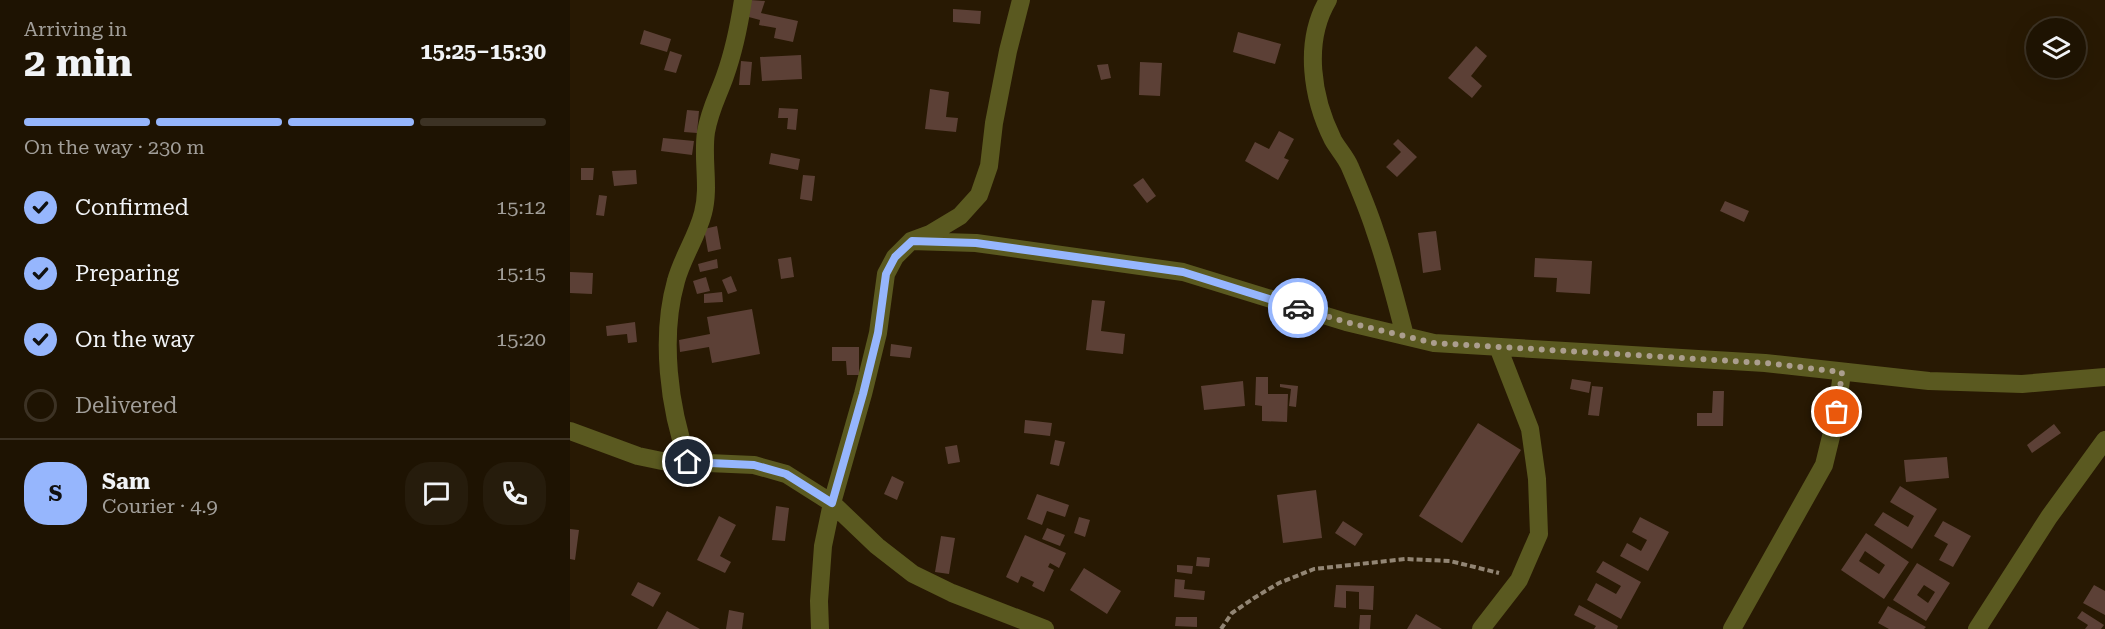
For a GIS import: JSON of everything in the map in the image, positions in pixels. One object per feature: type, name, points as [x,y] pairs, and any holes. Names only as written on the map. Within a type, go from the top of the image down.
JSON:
[{"type":"street","points":[[688,462],[679,438],[670,391],[667,356],[669,323],[675,282],[703,215],[707,194],[706,134],[711,107],[736,43],[743,0]]},
{"type":"street","points":[[820,629],[819,601],[823,546],[832,503],[878,333],[886,274],[895,257],[912,241],[930,234],[960,216],[979,195],[989,166],[996,113],[1021,0]]},
{"type":"street","points":[[1329,0],[1324,8],[1315,39],[1312,69],[1322,113],[1334,141],[1349,164],[1375,231],[1405,336]]},
{"type":"street","points":[[912,241],[976,243],[1183,272],[1346,322],[1434,343],[1765,363],[1929,381],[2022,384],[2105,377]]},
{"type":"street","points":[[1481,629],[1519,580],[1539,534],[1537,479],[1530,429],[1498,347]]},
{"type":"street","points":[[1732,629],[1824,465],[1837,412],[1842,372]]},
{"type":"street","points":[[570,431],[638,456],[663,461],[754,465],[786,474],[832,503],[877,546],[913,574],[952,594],[1045,629]]},
{"type":"street","points":[[1977,629],[2049,517],[2105,440]]},
{"type":"path","points":[[1221,629],[1232,613],[1254,598],[1279,583],[1314,569],[1405,559],[1450,561],[1488,569],[1519,580]]},
{"type":"building","points":[[750,0],[765,1],[761,13],[798,21],[793,42],[774,38],[776,28],[759,25],[760,20],[745,16]]},
{"type":"building","points":[[953,9],[981,11],[980,24],[953,22]]},
{"type":"building","points":[[644,30],[671,39],[667,52],[640,44]]},
{"type":"building","points":[[1238,32],[1281,44],[1275,64],[1233,52]]},
{"type":"building","points":[[1476,46],[1487,56],[1471,76],[1482,86],[1472,98],[1448,78]]},
{"type":"building","points":[[670,51],[682,55],[676,73],[664,70]]},
{"type":"building","points":[[801,55],[802,79],[762,81],[760,57]]},
{"type":"building","points":[[741,61],[752,62],[750,85],[739,85]]},
{"type":"building","points":[[1140,62],[1162,63],[1160,96],[1139,95]]},
{"type":"building","points":[[1108,64],[1111,78],[1101,80],[1097,65]]},
{"type":"building","points":[[930,89],[949,92],[946,117],[958,118],[956,132],[925,129]]},
{"type":"building","points":[[779,108],[798,109],[796,130],[787,129],[788,118],[778,118]]},
{"type":"building","points":[[687,110],[699,111],[697,133],[684,132]]},
{"type":"building","points":[[1279,131],[1294,139],[1284,158],[1289,160],[1278,180],[1245,161],[1255,142],[1269,149]]},
{"type":"building","points":[[663,138],[694,141],[692,155],[661,151]]},
{"type":"building","points":[[1398,139],[1417,157],[1397,177],[1386,167],[1401,152],[1393,144]]},
{"type":"building","points":[[771,153],[800,159],[798,170],[769,164]]},
{"type":"building","points":[[581,168],[594,168],[593,180],[581,180]]},
{"type":"building","points":[[636,170],[637,184],[614,186],[612,171]]},
{"type":"building","points":[[803,175],[815,176],[812,201],[800,199]]},
{"type":"building","points":[[1143,178],[1156,196],[1147,203],[1133,185]]},
{"type":"building","points":[[599,195],[607,196],[604,216],[596,215]]},
{"type":"building","points":[[1725,201],[1749,211],[1744,222],[1720,211]]},
{"type":"building","points":[[717,226],[721,249],[708,252],[704,229]]},
{"type":"building","points":[[1436,231],[1441,270],[1423,273],[1418,233]]},
{"type":"building","points":[[791,257],[794,277],[781,279],[778,259]]},
{"type":"building","points":[[1535,258],[1592,261],[1590,294],[1556,292],[1557,278],[1534,277]]},
{"type":"building","points":[[717,259],[718,268],[700,272],[698,264]]},
{"type":"building","points":[[570,272],[593,273],[592,294],[570,293]]},
{"type":"building","points":[[731,276],[737,291],[728,294],[722,280]]},
{"type":"building","points":[[706,277],[710,291],[697,294],[693,281]]},
{"type":"building","points":[[722,292],[723,302],[704,303],[704,294]]},
{"type":"building","points":[[1092,300],[1105,301],[1101,331],[1125,334],[1123,354],[1086,350]]},
{"type":"building","points":[[752,309],[760,354],[712,363],[709,347],[680,352],[679,340],[710,334],[707,317]]},
{"type":"building","points":[[635,322],[637,342],[628,343],[627,334],[607,336],[606,326]]},
{"type":"building","points":[[891,344],[912,347],[910,358],[890,356]]},
{"type":"building","points":[[832,347],[859,347],[859,375],[847,375],[846,361],[832,361]]},
{"type":"building","points":[[1256,377],[1268,377],[1268,394],[1288,394],[1287,422],[1262,421],[1262,406],[1255,405]]},
{"type":"building","points":[[1572,379],[1591,382],[1589,393],[1570,389]]},
{"type":"building","points":[[1243,381],[1245,406],[1204,410],[1201,386]]},
{"type":"building","points":[[1280,384],[1298,386],[1296,407],[1289,406],[1291,389],[1280,387]]},
{"type":"building","points":[[1592,386],[1603,387],[1599,416],[1588,415]]},
{"type":"building","points":[[1713,391],[1724,391],[1723,426],[1697,426],[1697,413],[1712,413]]},
{"type":"building","points":[[1025,420],[1052,423],[1050,436],[1024,433]]},
{"type":"building","points":[[1478,423],[1521,450],[1462,543],[1419,516]]},
{"type":"building","points":[[2054,424],[2061,433],[2032,453],[2027,445]]},
{"type":"building","points":[[1055,440],[1065,442],[1059,466],[1050,464]]},
{"type":"building","points":[[957,445],[960,462],[948,464],[945,447]]},
{"type":"building","points":[[1947,457],[1949,478],[1906,482],[1904,460]]},
{"type":"building","points":[[892,476],[904,482],[897,500],[884,494]]},
{"type":"building","points":[[1900,486],[1937,509],[1912,549],[1874,525],[1883,512],[1908,527],[1914,516],[1890,502]]},
{"type":"building","points":[[1316,490],[1322,538],[1283,543],[1277,495]]},
{"type":"building","points":[[1037,494],[1069,505],[1065,517],[1047,511],[1042,525],[1027,519]]},
{"type":"building","points":[[776,506],[789,508],[785,541],[772,540]]},
{"type":"building","points":[[719,516],[736,525],[720,556],[731,562],[725,573],[697,560]]},
{"type":"building","points":[[1079,517],[1090,520],[1085,537],[1074,533]]},
{"type":"building","points":[[1640,517],[1669,532],[1648,571],[1620,556],[1627,543],[1641,551],[1647,540],[1632,532]]},
{"type":"building","points":[[1343,521],[1363,534],[1355,546],[1335,533]]},
{"type":"building","points":[[1943,521],[1971,536],[1953,567],[1939,560],[1948,544],[1934,536]]},
{"type":"building","points":[[1047,528],[1065,535],[1060,546],[1042,539]]},
{"type":"building","points":[[570,529],[579,530],[575,560],[570,559]]},
{"type":"building","points":[[1866,533],[1909,562],[1884,599],[1841,570]],"holes":[[[1865,551],[1885,565],[1879,574],[1859,561]]]},
{"type":"building","points":[[1025,535],[1066,553],[1059,568],[1050,563],[1048,567],[1054,570],[1044,592],[1032,586],[1034,582],[1021,576],[1018,583],[1006,577]]},
{"type":"building","points":[[941,536],[955,538],[949,574],[935,572]]},
{"type":"building","points":[[1197,557],[1210,558],[1209,567],[1196,566]]},
{"type":"building","points":[[1603,561],[1641,582],[1621,619],[1587,600],[1596,583],[1616,594],[1621,586],[1596,572]]},
{"type":"building","points":[[1917,563],[1950,583],[1926,621],[1893,600]],"holes":[[[1924,585],[1935,592],[1928,603],[1917,595]]]},
{"type":"building","points":[[1177,565],[1193,566],[1192,574],[1177,572]]},
{"type":"building","points":[[1084,568],[1121,591],[1107,614],[1070,590]]},
{"type":"building","points":[[1175,579],[1185,580],[1184,589],[1205,591],[1204,600],[1174,597]]},
{"type":"building","points":[[638,582],[661,593],[653,607],[631,595]]},
{"type":"building","points":[[1336,585],[1374,586],[1373,610],[1359,609],[1359,592],[1346,591],[1346,608],[1334,607]]},
{"type":"building","points":[[2094,585],[2105,591],[2105,615],[2083,603]]},
{"type":"building","points":[[1579,605],[1618,626],[1617,629],[1594,629],[1596,626],[1574,615]]},
{"type":"building","points":[[1888,606],[1926,627],[1924,629],[1889,629],[1878,623]]},
{"type":"building","points":[[729,610],[744,613],[742,629],[726,629]]},
{"type":"building","points":[[667,611],[700,629],[657,629]]},
{"type":"building","points":[[2082,611],[2104,625],[2101,629],[2085,629],[2088,625],[2077,618]]},
{"type":"building","points":[[1416,614],[1442,629],[1407,629]]},
{"type":"building","points":[[1360,615],[1371,615],[1370,629],[1359,629]]},
{"type":"building","points":[[1176,617],[1197,617],[1197,627],[1175,626]]},
{"type":"way so far","points":[[1298,308],[1434,343],[1765,363],[1842,372],[1837,412]]},
{"type":"route","points":[[688,462],[754,465],[786,474],[832,503],[878,333],[886,274],[895,257],[912,241],[976,243],[1183,272],[1298,308]]}]
